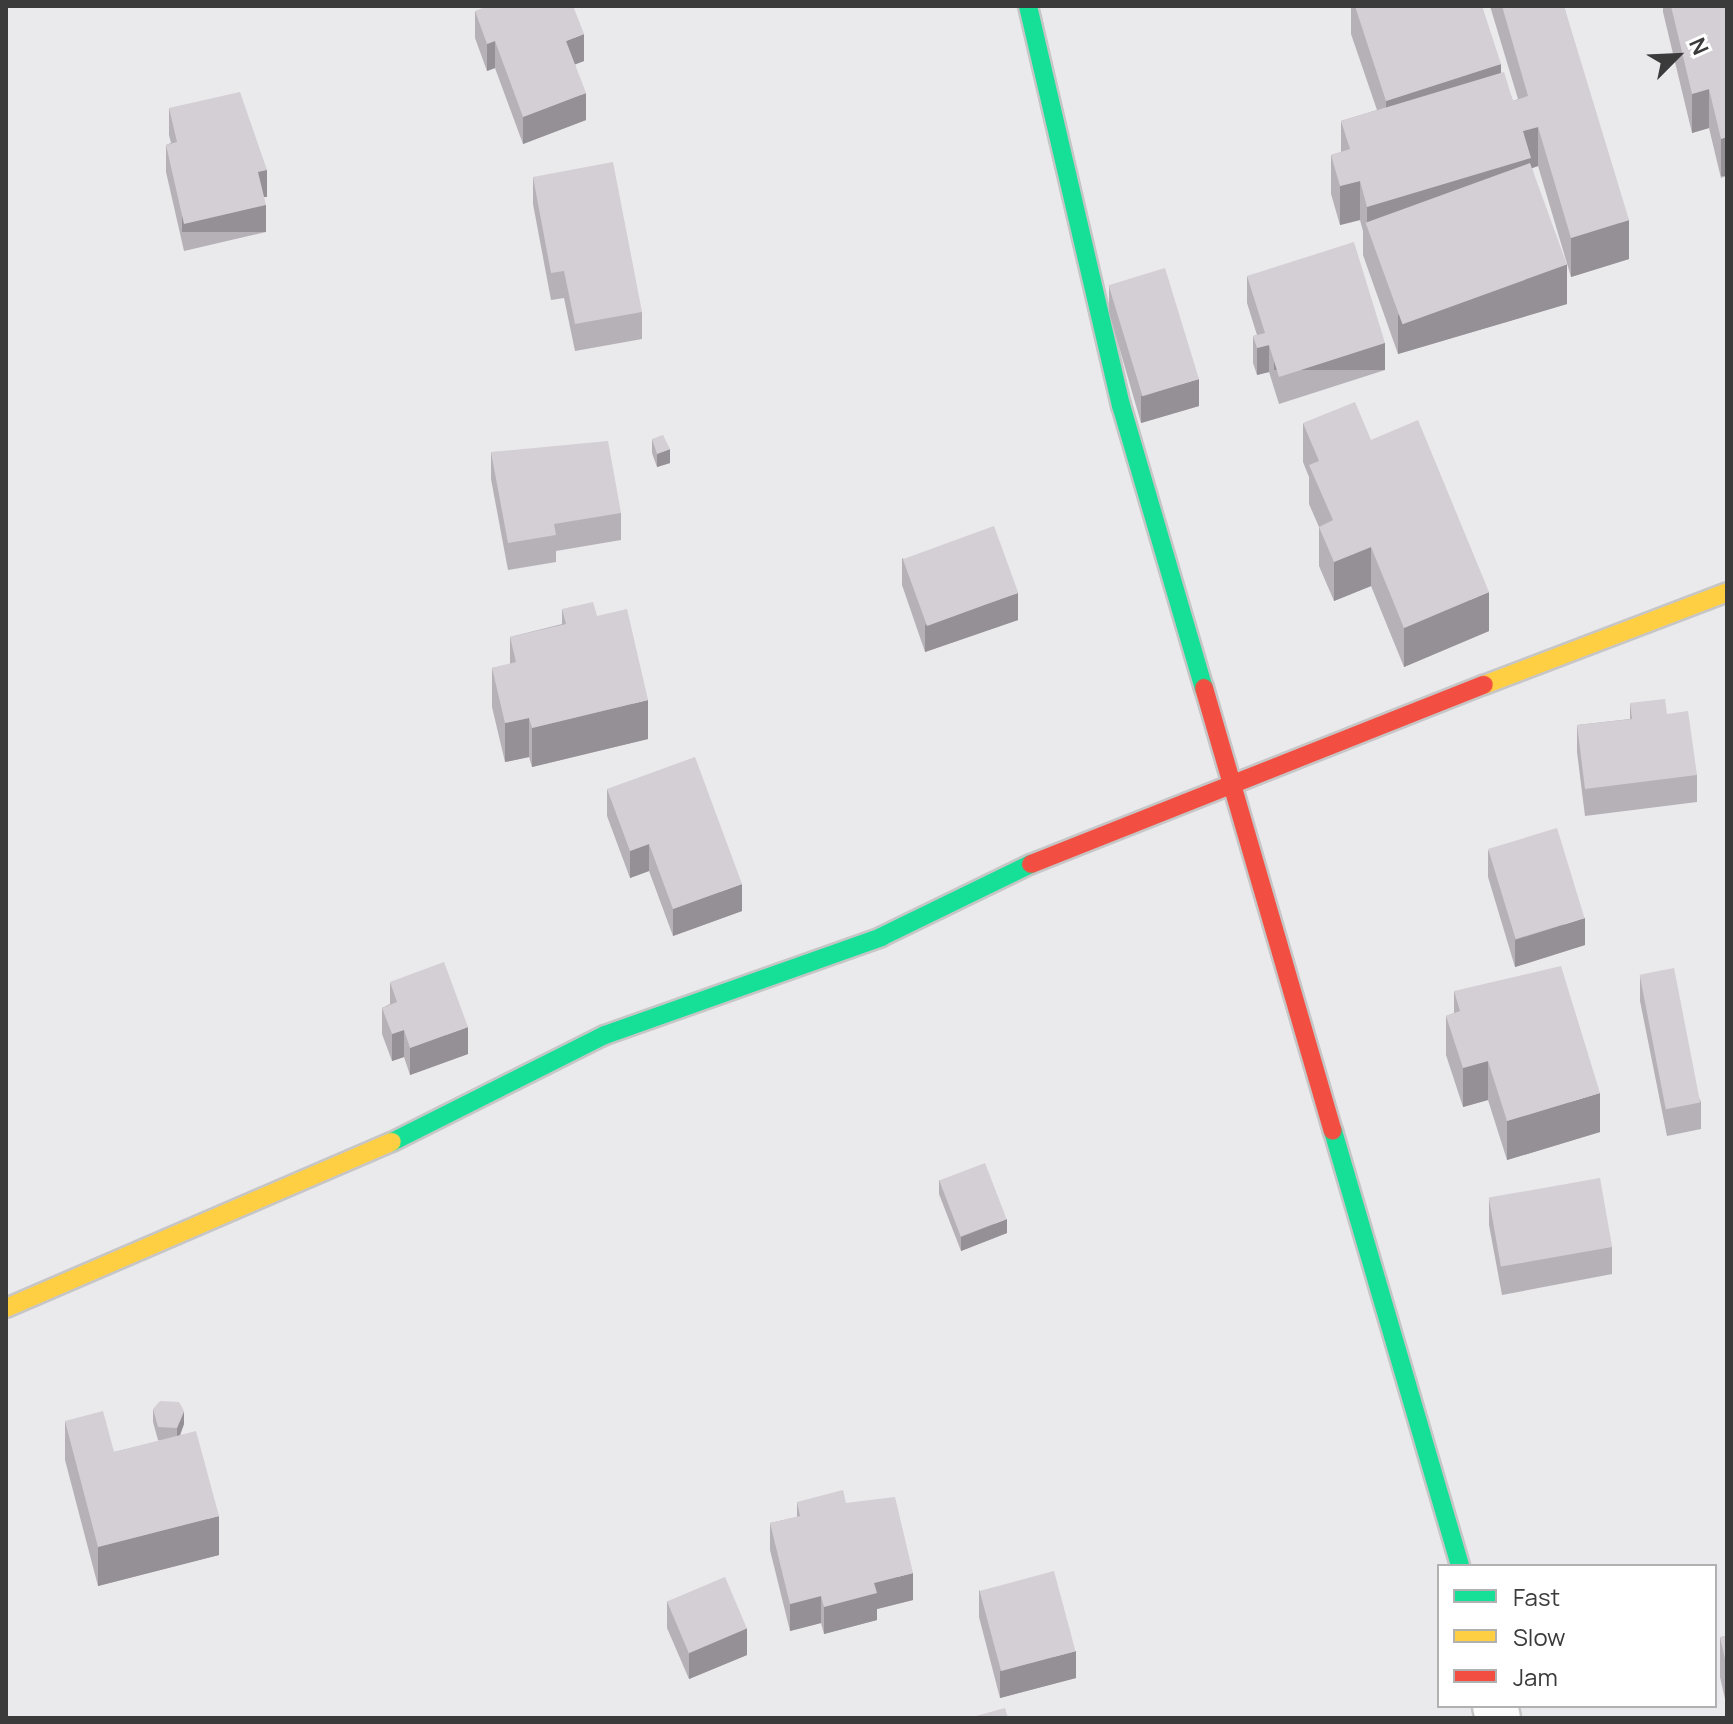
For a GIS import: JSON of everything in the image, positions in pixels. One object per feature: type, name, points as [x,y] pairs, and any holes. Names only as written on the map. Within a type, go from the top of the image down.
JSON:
[{"type":"street","points":[[1028,6],[1121,405],[1236,782],[1459,1564]]},
{"type":"street","points":[[6,1308],[323,1177],[605,1035],[881,937],[1083,838],[1727,592]]},
{"type":"building","points":[[488,6],[573,6],[584,34],[566,41],[586,93],[523,117],[495,41],[487,44],[475,11]]},
{"type":"building","points":[[1355,6],[1482,6],[1501,64],[1386,101]]},
{"type":"building","points":[[1502,6],[1564,6],[1629,220],[1571,238],[1538,127],[1523,131],[1531,158],[1367,207],[1360,181],[1340,186],[1331,155],[1350,149],[1341,121],[1504,72],[1513,101],[1528,96]]},
{"type":"building","points":[[1671,6],[1727,6],[1727,137],[1721,139],[1709,89],[1692,94]]},
{"type":"building","points":[[240,92],[267,170],[258,172],[266,205],[184,224],[166,145],[177,142],[169,108]]},
{"type":"building","points":[[613,162],[642,312],[575,324],[564,271],[551,273],[533,177]]},
{"type":"building","points":[[1530,163],[1567,264],[1402,324],[1366,223]]},
{"type":"building","points":[[1354,242],[1385,343],[1279,377],[1269,345],[1257,348],[1253,336],[1265,333],[1247,276]]},
{"type":"building","points":[[1165,268],[1199,379],[1142,396],[1109,285]]},
{"type":"building","points":[[1355,402],[1371,440],[1418,420],[1489,592],[1404,628],[1371,547],[1334,562],[1319,527],[1333,520],[1309,465],[1319,461],[1303,423]]},
{"type":"building","points":[[663,435],[670,449],[657,454],[652,439]]},
{"type":"building","points":[[608,441],[621,513],[554,524],[556,535],[508,543],[491,452]]},
{"type":"building","points":[[994,526],[1018,593],[927,626],[903,559]]},
{"type":"building","points":[[593,602],[597,616],[627,609],[648,700],[532,728],[529,718],[505,723],[492,668],[516,662],[510,637],[566,624],[562,609]]},
{"type":"building","points":[[1665,699],[1667,714],[1688,711],[1697,775],[1585,789],[1577,725],[1632,719],[1630,703]]},
{"type":"building","points":[[695,757],[742,884],[673,909],[649,844],[630,851],[607,789]]},
{"type":"building","points":[[1557,828],[1584,918],[1516,939],[1488,849]]},
{"type":"building","points":[[444,962],[468,1027],[410,1048],[404,1030],[392,1034],[382,1008],[397,1002],[390,982]]},
{"type":"building","points":[[1561,966],[1600,1093],[1507,1121],[1488,1061],[1463,1068],[1446,1016],[1460,1011],[1454,991]]},
{"type":"building","points":[[1674,968],[1700,1102],[1666,1109],[1640,975]]},
{"type":"building","points":[[985,1163],[1007,1219],[961,1237],[939,1181]]},
{"type":"building","points":[[1600,1178],[1612,1247],[1501,1267],[1489,1198]]},
{"type":"building","points":[[160,1401],[179,1402],[184,1411],[177,1428],[158,1427],[153,1409]]},
{"type":"building","points":[[103,1411],[114,1452],[196,1431],[219,1516],[98,1547],[65,1421]]},
{"type":"building","points":[[843,1490],[846,1503],[895,1497],[913,1573],[874,1583],[877,1593],[824,1607],[821,1596],[790,1604],[770,1523],[800,1516],[797,1502]]},
{"type":"building","points":[[1054,1571],[1075,1651],[1001,1671],[980,1591]]},
{"type":"building","points":[[725,1577],[747,1629],[689,1653],[667,1602]]},
{"type":"building","points":[[1727,1636],[1727,1668],[1720,1637]]},
{"type":"building","points":[[1005,1708],[1008,1718],[969,1718]]},
{"type":"traffic: fast","points":[[1028,6],[1121,405],[1204,688]]},
{"type":"traffic: fast","points":[[392,1142],[605,1035],[881,937],[1031,864]]},
{"type":"traffic: fast","points":[[1333,1131],[1459,1564]]},
{"type":"traffic: slow","points":[[1484,685],[1727,592]]},
{"type":"traffic: slow","points":[[6,1308],[392,1142]]},
{"type":"traffic: jam","points":[[1031,864],[1484,685]]},
{"type":"traffic: jam","points":[[1204,688],[1333,1131]]}]
